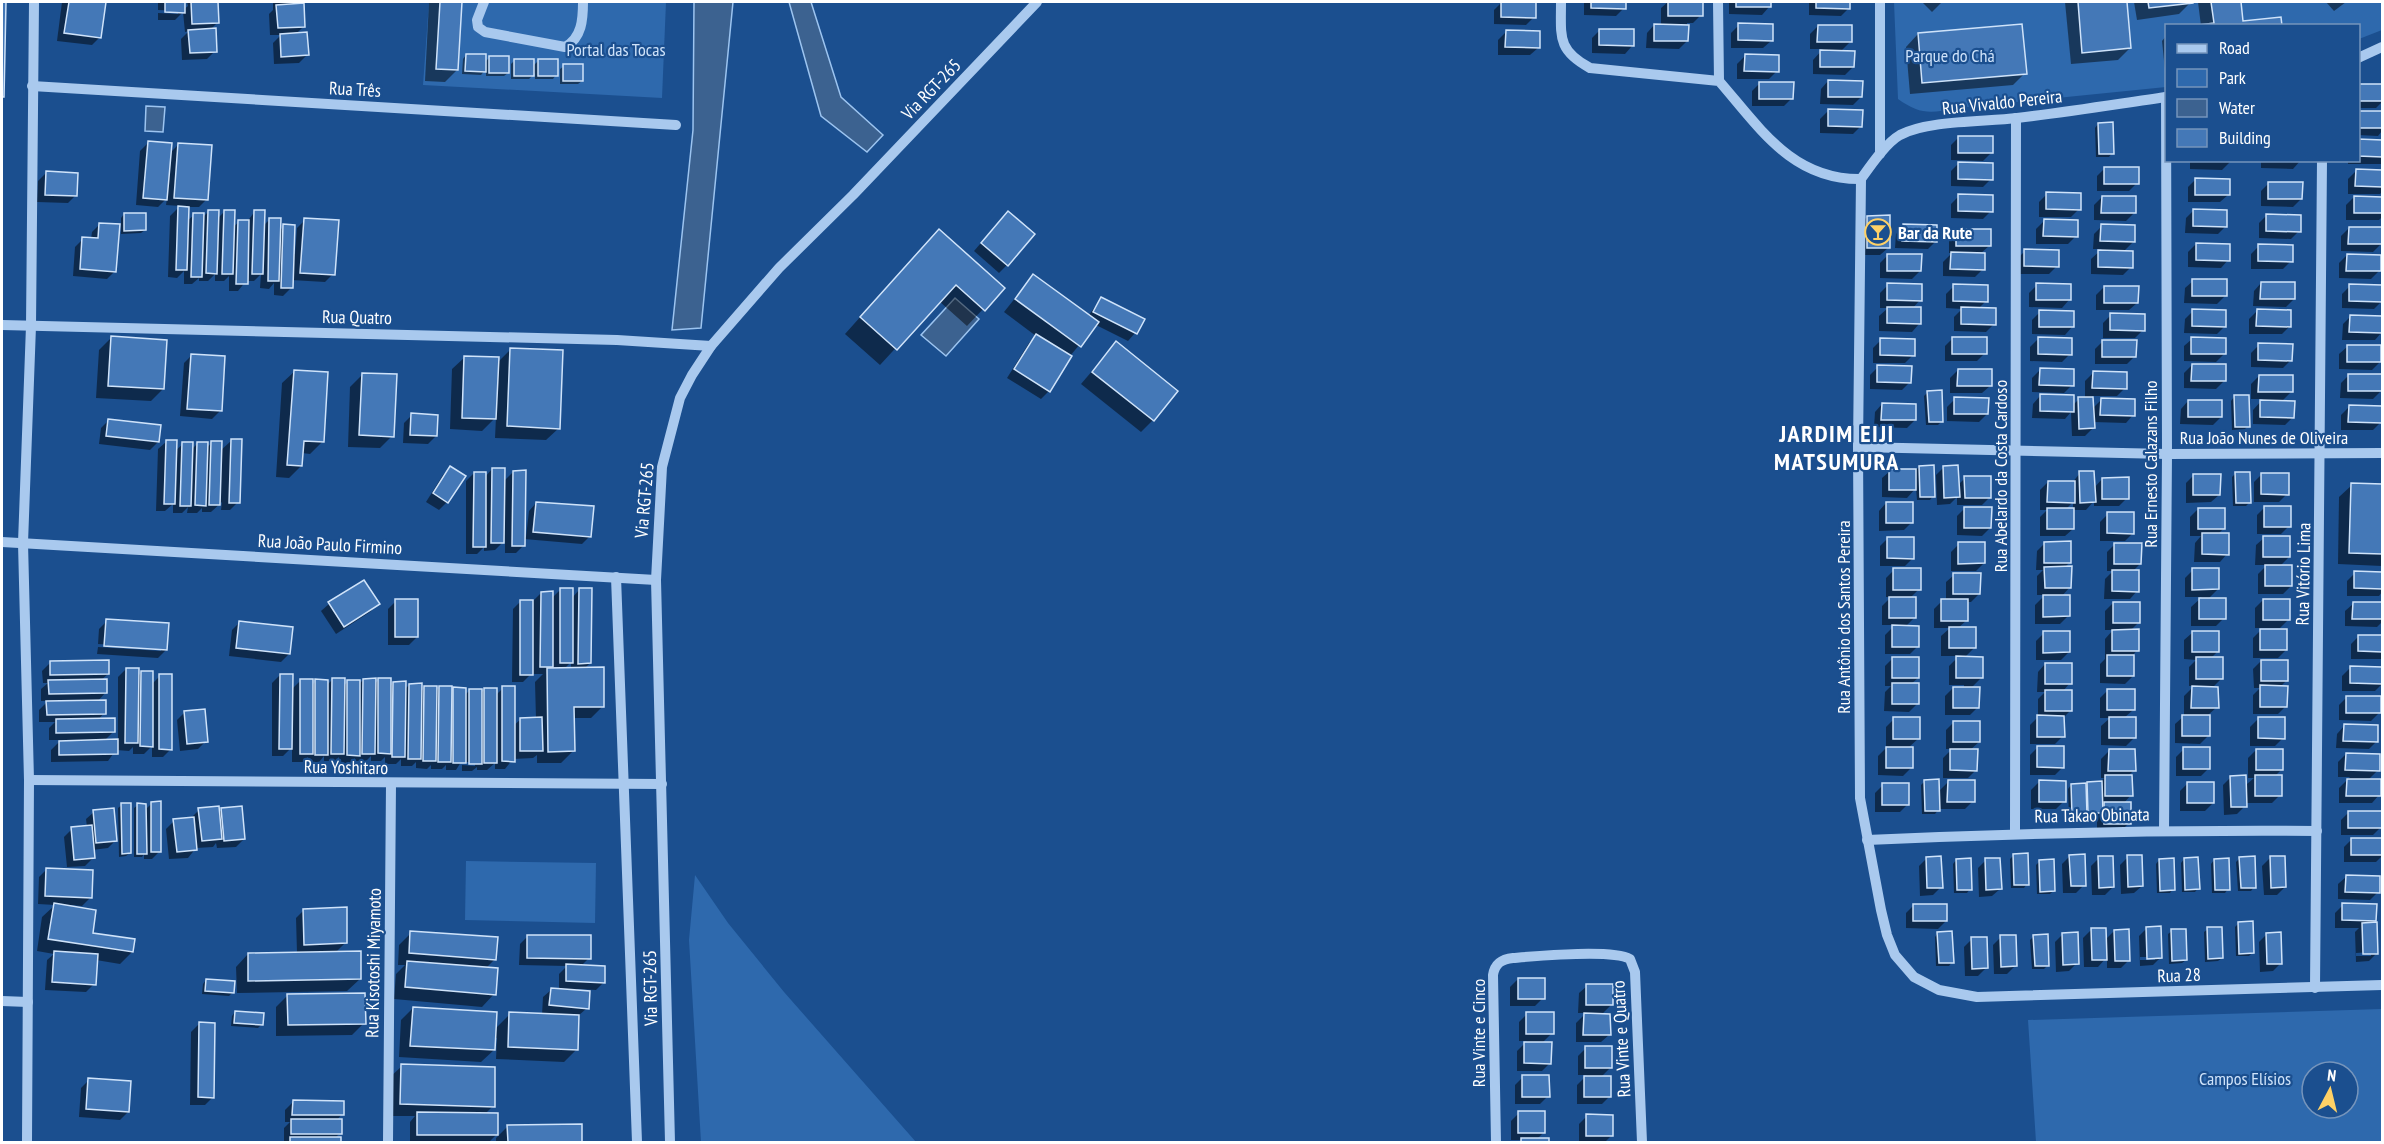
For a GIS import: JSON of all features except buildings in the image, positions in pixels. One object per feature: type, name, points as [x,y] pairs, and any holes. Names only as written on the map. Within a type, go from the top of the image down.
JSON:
[{"type":"street","points":[[27,1143],[29,780],[23,543],[31,326],[34,2]]},
{"type":"street","points":[[484,2],[477,20],[478,27],[485,32],[566,47],[574,42],[580,31],[583,2]]},
{"type":"street","name":"Via RGT-265","points":[[670,1143],[656,580],[662,467],[680,398],[711,346],[779,268],[853,195],[1037,2]]},
{"type":"street","points":[[1561,2],[1564,47],[1574,59],[1590,68],[1719,81]]},
{"type":"street","points":[[1718,2],[1719,81],[1772,141],[1806,168],[1836,178],[1861,179]]},
{"type":"street","points":[[1880,2],[1880,154]]},
{"type":"street","points":[[2360,56],[2382,47]]},
{"type":"street","name":"Rua Três","points":[[32,87],[676,125]]},
{"type":"street","name":"Rua Vivaldo Pereira","points":[[1861,179],[1880,154],[1898,136],[1911,130],[2165,97]]},
{"type":"street","name":"Rua Abelardo da Costa Cardoso","points":[[2015,833],[2016,118]]},
{"type":"street","name":"Rua Ernesto Calazans Filho","points":[[2164,830],[2166,162]]},
{"type":"street","name":"Rua Vitório Lima","points":[[2315,987],[2322,162]]},
{"type":"street","name":"Rua Antônio dos Santos Pereira","points":[[1861,179],[1858,447],[1860,798],[1885,927],[1895,955],[1914,977],[1939,990],[1977,998]]},
{"type":"street","name":"Rua Quatro","points":[[2,325],[616,340],[711,346]]},
{"type":"street","name":"Rua João Nunes de Oliveira","points":[[1858,447],[2167,454],[2382,453]]},
{"type":"street","name":"Rua João Paulo Firmino","points":[[2,542],[656,580]]},
{"type":"street","points":[[616,577],[637,1143]]},
{"type":"street","name":"Rua Yoshitaro","points":[[29,780],[662,784]]},
{"type":"street","name":"Rua Kisotoshi Miyamoto","points":[[388,1143],[391,784]]},
{"type":"street","name":"Rua Takao Obinata","points":[[1867,840],[2015,833],[2164,830],[2317,831]]},
{"type":"street","name":"Rua Vinte e Cinco","points":[[1496,1143],[1493,975],[1497,964],[1513,958],[1607,954]]},
{"type":"street","name":"Rua Vinte e Quatro","points":[[1607,954],[1630,959],[1635,972],[1642,1143]]},
{"type":"street","name":"Rua 28","points":[[1977,998],[2382,985]]},
{"type":"street","points":[[2,1001],[28,1002]]},
{"type":"green space","name":"Portal das Tocas","points":[[429,2],[666,2],[662,98],[423,85]]},
{"type":"green space","name":"Parque do Chá","points":[[1894,2],[2382,2],[2382,30],[2360,39],[2360,24],[2165,24],[2165,87],[1939,111],[1912,108],[1898,99]]},
{"type":"green space","points":[[466,861],[596,863],[595,923],[465,920]]},
{"type":"green space","points":[[695,875],[728,923],[784,992],[916,1142],[701,1142],[689,940]]},
{"type":"green space","name":"Campos Elísios","points":[[2382,1009],[2382,1142],[2036,1142],[2028,1020]]},
{"type":"water","points":[[694,2],[733,2],[701,328],[672,330],[693,130]]},
{"type":"water","points":[[789,2],[811,2],[841,97],[883,135],[867,152],[821,116]]},
{"type":"water","points":[[146,106],[165,107],[163,132],[145,131]]},
{"type":"water","points":[[955,298],[979,319],[946,356],[921,335]]},
{"type":"place","name":"Bar da Rute","points":[[1878,232]]},
{"type":"district","name":"JARDIM EIJI MATSUMURA","points":[[1837,447]]}]
